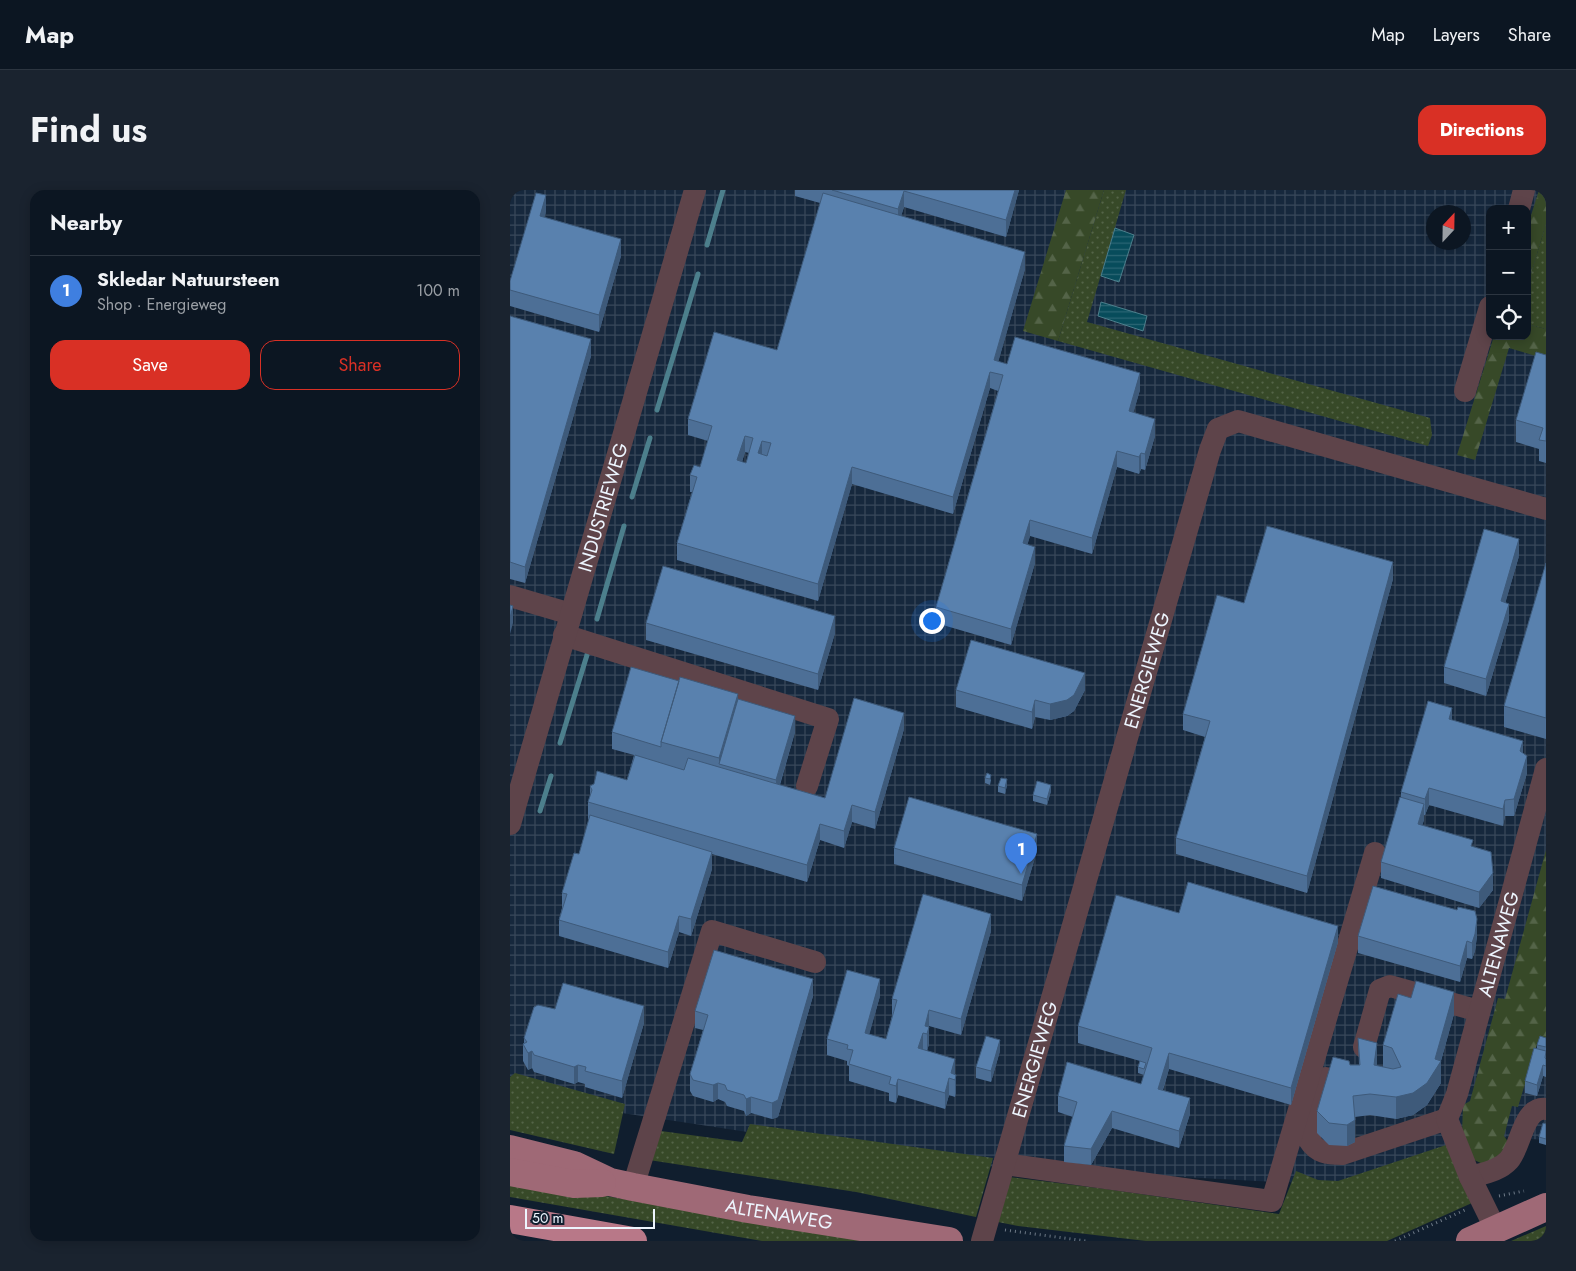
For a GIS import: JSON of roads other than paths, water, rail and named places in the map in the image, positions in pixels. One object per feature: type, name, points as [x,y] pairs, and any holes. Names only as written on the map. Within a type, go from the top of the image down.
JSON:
[{"type":"highway","points":[[510,1219],[633,1241]]},
{"type":"main road","name":"ALTENAWEG","points":[[510,1149],[574,1165],[622,1185]]},
{"type":"main road","name":"ALTENAWEG","points":[[510,1172],[574,1184],[622,1185],[748,1209],[949,1241]]},
{"type":"main road","points":[[1470,1241],[1546,1207]]},
{"type":"street","name":"INDUSTRIEWEG","points":[[510,824],[695,190]]},
{"type":"street","points":[[1519,205],[1524,190]]},
{"type":"street","points":[[1465,391],[1486,320]]},
{"type":"street","name":"ENERGIEWEG","points":[[984,1234],[1210,450],[1218,429],[1238,421],[1546,509]]},
{"type":"street","points":[[510,596],[567,624],[828,719],[807,786]]},
{"type":"street","name":"ALTENAWEG","points":[[1447,1119],[1456,1094],[1546,769]]},
{"type":"street","points":[[1004,1164],[1272,1201],[1375,852]]},
{"type":"street","points":[[622,1185],[712,931],[815,962]]},
{"type":"street","points":[[1364,1047],[1380,990],[1390,986],[1479,1011]]},
{"type":"street","points":[[1326,1078],[1309,1140],[1314,1148],[1327,1154],[1342,1154],[1447,1119],[1470,1177],[1496,1230]]},
{"type":"street","points":[[1470,1177],[1501,1167],[1510,1159],[1531,1115],[1541,1108],[1546,1109]]},
{"type":"waterway","points":[[707,245],[723,190]]},
{"type":"waterway","points":[[657,410],[698,274]]},
{"type":"waterway","points":[[632,497],[650,438]]},
{"type":"waterway","points":[[597,619],[624,526]]},
{"type":"waterway","points":[[560,743],[587,655]]},
{"type":"waterway","points":[[540,811],[551,776]]},
{"type":"place","name":"Skledar Natuursteen","points":[[1021,874]]}]
